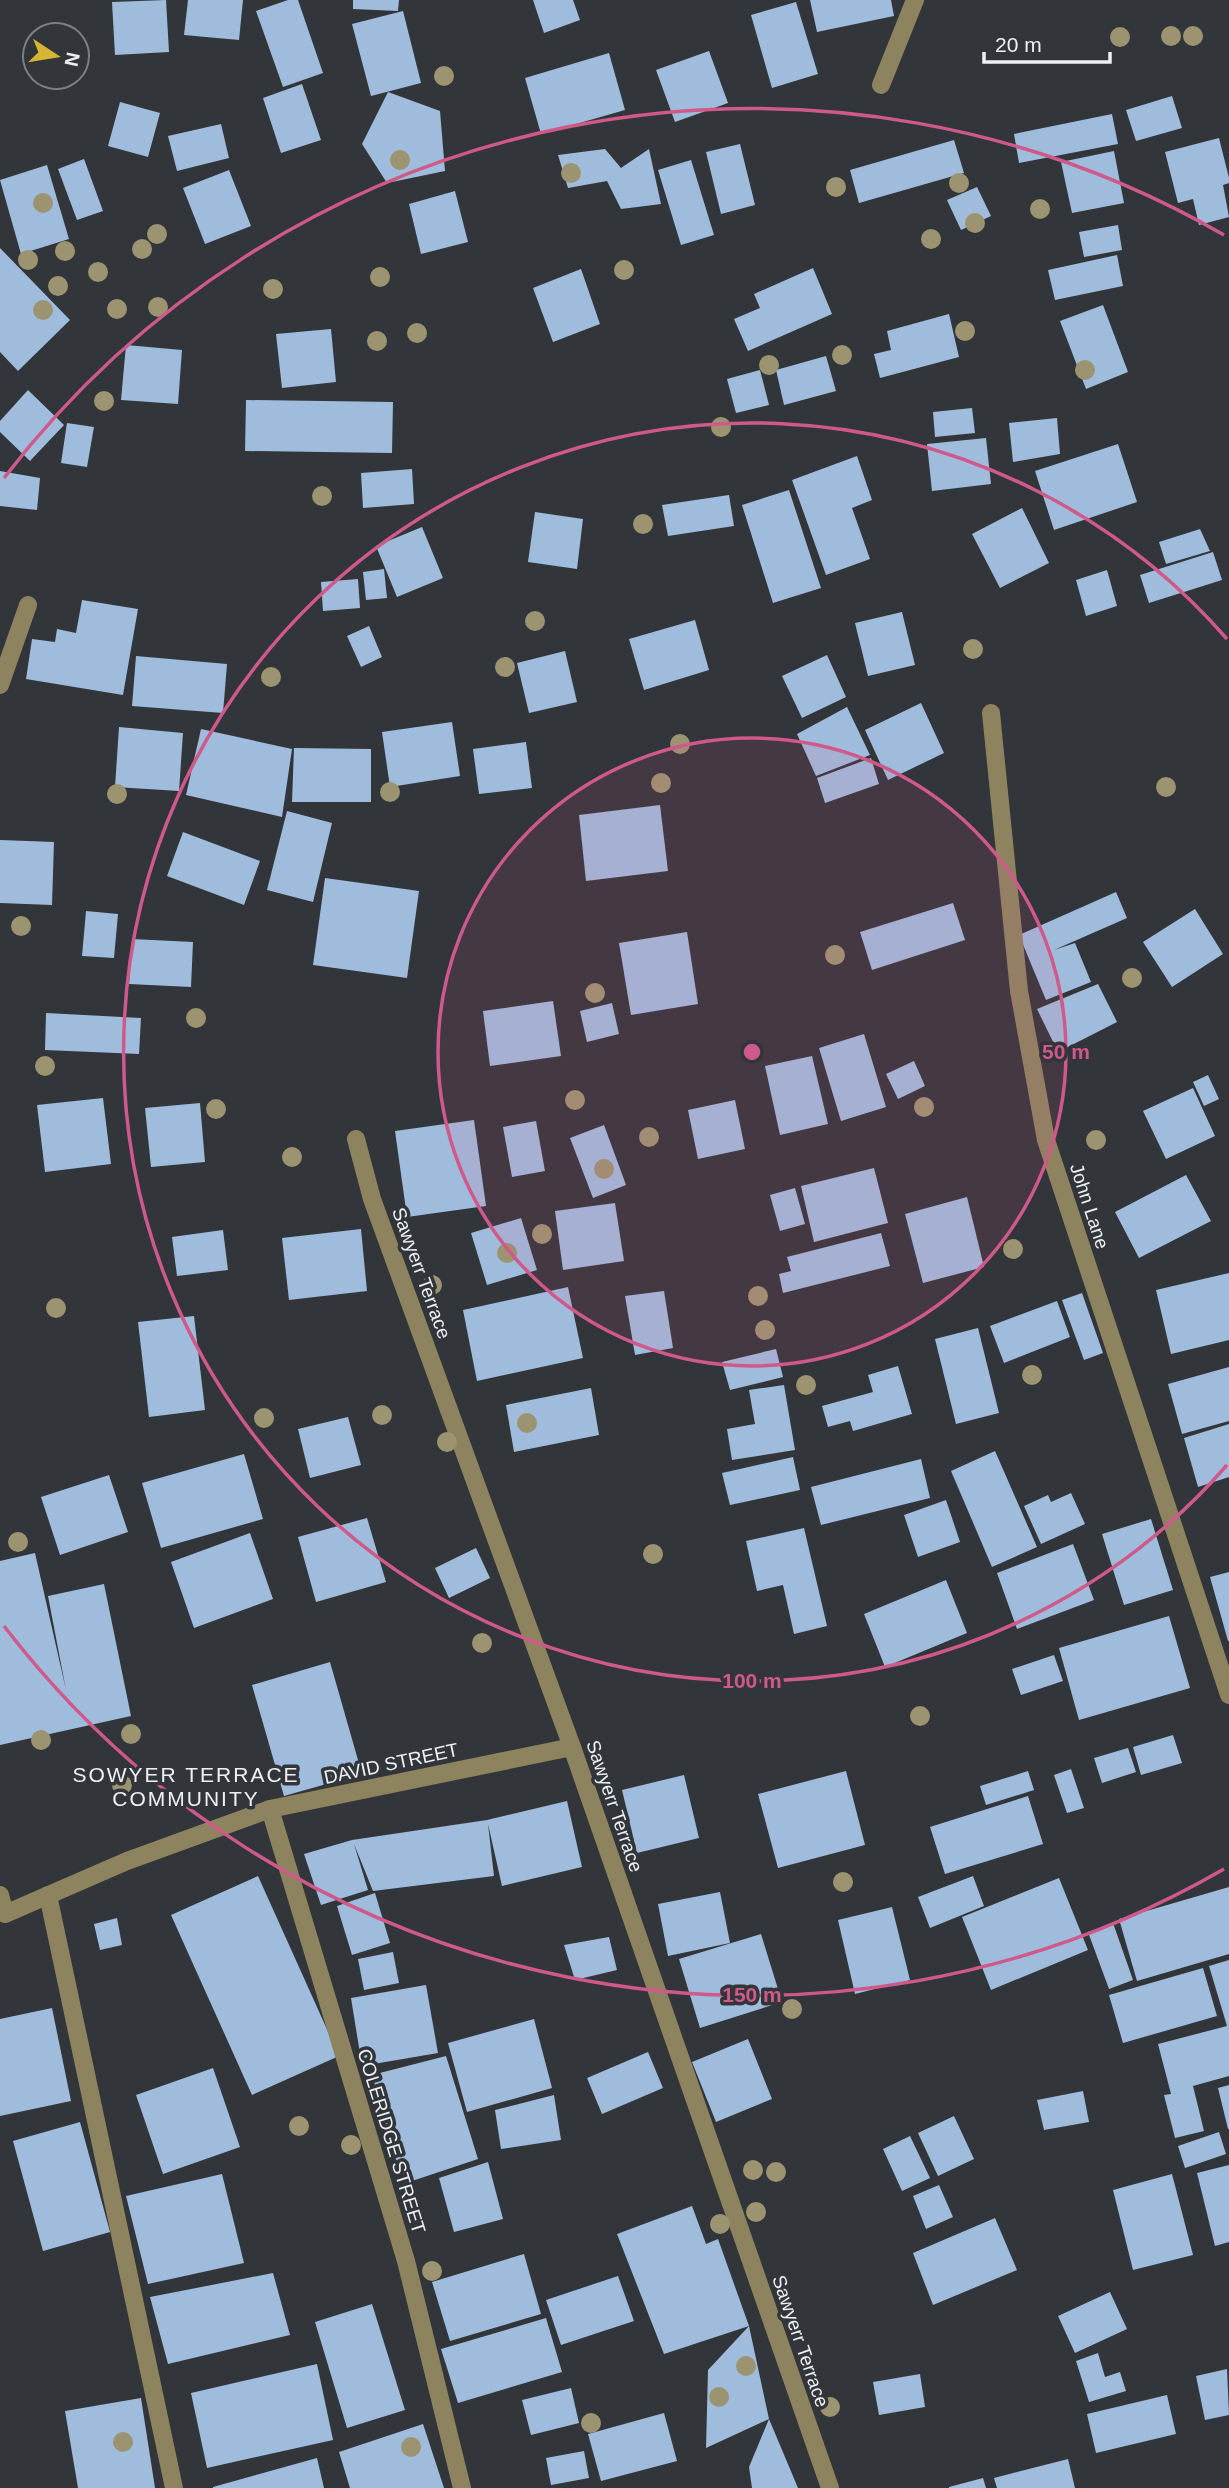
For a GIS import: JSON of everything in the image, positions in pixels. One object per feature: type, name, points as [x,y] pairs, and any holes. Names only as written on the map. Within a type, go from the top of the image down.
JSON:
[{"type":"street","points":[[881,85],[915,0]]},
{"type":"street","points":[[0,685],[28,605]]},
{"type":"street","name":"John Lane","points":[[991,713],[1019,991],[1046,1140],[1229,1695]]},
{"type":"street","name":"Sawyerr Terrace","points":[[356,1139],[372,1199],[572,1747],[830,2488]]},
{"type":"street","name":"DAVID STREET","points":[[0,1895],[2,1915],[127,1861],[270,1809],[572,1747]]},
{"type":"street","name":"COLERIDGE STREET","points":[[270,1809],[406,2261],[462,2488]]},
{"type":"street","points":[[48,1895],[174,2488]]},
{"type":"building","points":[[166,0],[169,52],[115,55],[112,2]]},
{"type":"building","points":[[188,0],[243,0],[239,40],[184,35]]},
{"type":"building","points":[[288,0],[298,0],[323,73],[283,87],[256,11]]},
{"type":"building","points":[[353,0],[399,0],[398,11],[353,9]]},
{"type":"building","points":[[533,0],[573,0],[580,20],[544,33]]},
{"type":"building","points":[[810,0],[891,0],[894,16],[817,32]]},
{"type":"building","points":[[796,2],[818,74],[772,88],[751,15]]},
{"type":"building","points":[[403,11],[421,83],[371,96],[352,24]]},
{"type":"building","points":[[709,51],[728,103],[675,122],[656,70]]},
{"type":"building","points":[[609,53],[625,110],[541,134],[525,78]]},
{"type":"building","points":[[302,84],[321,140],[281,153],[263,98]]},
{"type":"building","points":[[388,92],[440,111],[445,171],[387,183],[362,144]]},
{"type":"building","points":[[1172,96],[1182,128],[1136,141],[1126,110]]},
{"type":"building","points":[[120,102],[160,113],[148,157],[108,146]]},
{"type":"building","points":[[1112,114],[1118,144],[1019,163],[1014,134]]},
{"type":"building","points":[[221,124],[229,158],[177,171],[168,136]]},
{"type":"building","points":[[1219,138],[1229,178],[1229,183],[1223,185],[1229,217],[1199,225],[1193,199],[1178,203],[1165,152]]},
{"type":"building","points":[[954,140],[964,173],[859,203],[850,170]]},
{"type":"building","points":[[740,144],[755,205],[721,214],[706,152]]},
{"type":"building","points":[[605,149],[621,168],[649,149],[661,204],[621,209],[607,181],[568,188],[558,155]]},
{"type":"building","points":[[1114,151],[1124,203],[1072,213],[1061,162]]},
{"type":"building","points":[[84,159],[103,211],[77,220],[58,169]]},
{"type":"building","points":[[691,160],[714,235],[681,245],[658,170]]},
{"type":"building","points":[[47,165],[69,239],[21,254],[0,180]]},
{"type":"building","points":[[229,170],[251,226],[205,244],[183,188]]},
{"type":"building","points":[[977,187],[991,216],[961,230],[947,200]]},
{"type":"building","points":[[455,191],[468,242],[421,254],[409,204]]},
{"type":"building","points":[[1118,225],[1122,250],[1084,257],[1079,232]]},
{"type":"building","points":[[0,248],[70,320],[18,371],[0,352]]},
{"type":"building","points":[[1117,255],[1123,286],[1055,300],[1048,270]]},
{"type":"building","points":[[813,268],[832,314],[748,351],[734,319],[760,308],[754,294]]},
{"type":"building","points":[[581,269],[600,324],[553,342],[533,288]]},
{"type":"building","points":[[1103,305],[1128,372],[1086,389],[1060,321]]},
{"type":"building","points":[[949,314],[959,357],[880,378],[874,354],[891,350],[887,331]]},
{"type":"building","points":[[331,329],[336,382],[282,388],[276,334]]},
{"type":"building","points":[[126,345],[182,350],[178,404],[121,400]]},
{"type":"building","points":[[826,356],[836,391],[784,405],[776,370]]},
{"type":"building","points":[[760,370],[769,405],[736,413],[727,379]]},
{"type":"building","points":[[28,390],[64,425],[30,461],[0,432],[0,421]]},
{"type":"building","points":[[246,400],[393,402],[392,453],[245,451]]},
{"type":"building","points":[[972,408],[975,433],[935,437],[933,412]]},
{"type":"building","points":[[1057,418],[1060,454],[1013,462],[1009,423]]},
{"type":"building","points":[[67,423],[94,427],[87,467],[61,463]]},
{"type":"building","points":[[986,438],[991,484],[932,491],[927,444]]},
{"type":"building","points":[[1118,444],[1137,502],[1054,530],[1035,471]]},
{"type":"building","points":[[857,456],[872,500],[852,508],[870,559],[826,575],[792,480]]},
{"type":"building","points":[[412,469],[414,504],[363,508],[361,473]]},
{"type":"building","points":[[0,471],[40,478],[37,510],[0,506]]},
{"type":"building","points":[[789,490],[821,588],[773,603],[742,505]]},
{"type":"building","points":[[729,495],[734,526],[668,536],[662,505]]},
{"type":"building","points":[[1022,508],[1049,563],[1000,588],[972,534]]},
{"type":"building","points":[[535,512],[583,519],[577,569],[528,562]]},
{"type":"building","points":[[422,527],[443,578],[397,597],[376,546]]},
{"type":"building","points":[[1200,529],[1210,551],[1166,564],[1159,542]]},
{"type":"building","points":[[1213,552],[1222,580],[1149,603],[1140,575]]},
{"type":"building","points":[[384,569],[387,598],[366,600],[363,572]]},
{"type":"building","points":[[1107,570],[1117,606],[1086,616],[1076,580]]},
{"type":"building","points":[[358,579],[360,608],[323,611],[321,582]]},
{"type":"building","points":[[82,600],[138,609],[123,695],[26,679],[32,639],[55,642],[57,629],[76,633]]},
{"type":"building","points":[[902,612],[915,665],[868,676],[855,623]]},
{"type":"building","points":[[695,620],[709,670],[644,690],[629,639]]},
{"type":"building","points":[[369,626],[382,657],[361,667],[347,636]]},
{"type":"building","points":[[565,651],[577,702],[529,713],[517,663]]},
{"type":"building","points":[[827,655],[846,697],[802,718],[782,676]]},
{"type":"building","points":[[136,656],[227,664],[223,713],[132,706]]},
{"type":"building","points":[[921,703],[944,753],[888,780],[865,730]]},
{"type":"building","points":[[847,707],[870,755],[816,776],[797,734]]},
{"type":"building","points":[[452,722],[460,776],[390,787],[382,732]]},
{"type":"building","points":[[119,727],[183,733],[179,791],[115,787]]},
{"type":"building","points":[[201,729],[292,749],[282,817],[186,795]]},
{"type":"building","points":[[526,742],[532,788],[479,794],[473,749]]},
{"type":"building","points":[[294,748],[371,749],[371,802],[292,802]]},
{"type":"building","points":[[871,758],[879,784],[825,803],[817,778]]},
{"type":"building","points":[[660,805],[668,871],[586,881],[579,815]]},
{"type":"building","points":[[287,811],[332,823],[313,902],[267,890]]},
{"type":"building","points":[[183,832],[260,861],[244,905],[167,876]]},
{"type":"building","points":[[0,840],[54,842],[52,905],[0,903]]},
{"type":"building","points":[[325,878],[419,891],[407,978],[313,965]]},
{"type":"building","points":[[1116,892],[1127,918],[1054,950],[1075,943],[1091,982],[1046,1000],[1019,935]]},
{"type":"building","points":[[953,903],[965,940],[872,970],[860,932]]},
{"type":"building","points":[[1195,909],[1223,954],[1172,987],[1143,942]]},
{"type":"building","points":[[86,911],[118,914],[114,958],[82,956]]},
{"type":"building","points":[[687,932],[698,1004],[631,1015],[619,943]]},
{"type":"building","points":[[132,939],[193,942],[191,987],[129,984]]},
{"type":"building","points":[[1098,984],[1117,1022],[1058,1052],[1037,1009]]},
{"type":"building","points":[[553,1001],[561,1056],[490,1066],[483,1011]]},
{"type":"building","points":[[612,1003],[619,1034],[587,1042],[580,1011]]},
{"type":"building","points":[[46,1013],[141,1018],[139,1054],[45,1050]]},
{"type":"building","points":[[864,1034],[886,1107],[841,1121],[819,1048]]},
{"type":"building","points":[[812,1056],[828,1124],[780,1135],[765,1066]]},
{"type":"building","points":[[914,1061],[925,1086],[898,1099],[886,1074]]},
{"type":"building","points":[[1208,1075],[1219,1099],[1204,1106],[1193,1082]]},
{"type":"building","points":[[1193,1088],[1215,1136],[1166,1159],[1143,1111]]},
{"type":"building","points":[[103,1098],[111,1164],[45,1172],[37,1105]]},
{"type":"building","points":[[735,1100],[745,1149],[698,1159],[688,1110]]},
{"type":"building","points":[[200,1103],[205,1162],[151,1167],[145,1108]]},
{"type":"building","points":[[474,1120],[486,1206],[407,1217],[395,1131]]},
{"type":"building","points":[[536,1121],[545,1171],[512,1177],[503,1127]]},
{"type":"building","points":[[604,1125],[626,1185],[593,1198],[570,1138]]},
{"type":"building","points":[[874,1168],[888,1223],[814,1242],[801,1186]]},
{"type":"building","points":[[1186,1175],[1211,1221],[1139,1258],[1115,1212]]},
{"type":"building","points":[[795,1188],[805,1224],[780,1231],[770,1195]]},
{"type":"building","points":[[967,1197],[984,1267],[923,1283],[905,1214]]},
{"type":"building","points":[[615,1203],[624,1261],[563,1270],[555,1211]]},
{"type":"building","points":[[521,1218],[537,1270],[487,1285],[471,1233]]},
{"type":"building","points":[[361,1229],[367,1291],[289,1300],[282,1238]]},
{"type":"building","points":[[223,1230],[228,1270],[177,1276],[172,1237]]},
{"type":"building","points":[[881,1233],[890,1266],[783,1293],[779,1274],[791,1271],[787,1257]]},
{"type":"building","points":[[1229,1273],[1229,1340],[1171,1354],[1156,1290]]},
{"type":"building","points":[[568,1287],[583,1358],[477,1381],[463,1310]]},
{"type":"building","points":[[664,1291],[673,1348],[635,1355],[625,1296]]},
{"type":"building","points":[[1082,1293],[1103,1353],[1084,1360],[1062,1300]]},
{"type":"building","points":[[1057,1301],[1070,1337],[1004,1363],[990,1326]]},
{"type":"building","points":[[194,1316],[205,1410],[149,1417],[138,1322]]},
{"type":"building","points":[[978,1328],[999,1413],[956,1424],[935,1339]]},
{"type":"building","points":[[776,1349],[783,1377],[730,1390],[722,1362]]},
{"type":"building","points":[[898,1366],[912,1414],[853,1431],[850,1421],[828,1427],[822,1406],[873,1392],[868,1375]]},
{"type":"building","points":[[1229,1367],[1229,1421],[1182,1434],[1168,1384]]},
{"type":"building","points":[[784,1385],[795,1450],[732,1460],[727,1429],[755,1424],[749,1390]]},
{"type":"building","points":[[591,1388],[599,1435],[514,1452],[506,1405]]},
{"type":"building","points":[[348,1417],[361,1465],[310,1478],[298,1429]]},
{"type":"building","points":[[1229,1424],[1229,1477],[1198,1487],[1184,1438]]},
{"type":"building","points":[[995,1451],[1037,1547],[992,1567],[951,1471]]},
{"type":"building","points":[[244,1454],[263,1519],[161,1548],[142,1483]]},
{"type":"building","points":[[793,1457],[800,1490],[730,1505],[722,1473]]},
{"type":"building","points":[[921,1459],[930,1498],[821,1525],[811,1487]]},
{"type":"building","points":[[109,1475],[128,1532],[60,1555],[41,1497]]},
{"type":"building","points":[[1071,1493],[1085,1524],[1041,1544],[1024,1506],[1048,1495],[1051,1502]]},
{"type":"building","points":[[946,1500],[960,1542],[918,1557],[904,1515]]},
{"type":"building","points":[[367,1518],[386,1582],[316,1602],[298,1537]]},
{"type":"building","points":[[1151,1519],[1173,1590],[1124,1605],[1102,1534]]},
{"type":"building","points":[[804,1528],[827,1626],[794,1634],[783,1585],[757,1591],[746,1541]]},
{"type":"building","points":[[250,1533],[273,1599],[194,1628],[171,1562]]},
{"type":"building","points":[[1073,1544],[1094,1600],[1017,1629],[997,1573]]},
{"type":"building","points":[[476,1548],[490,1578],[449,1598],[435,1568]]},
{"type":"building","points":[[35,1553],[66,1690],[48,1596],[104,1584],[131,1716],[0,1745],[0,1561]]},
{"type":"building","points":[[1229,1572],[1229,1641],[1228,1641],[1210,1577]]},
{"type":"building","points":[[946,1580],[967,1633],[885,1667],[864,1614]]},
{"type":"building","points":[[1169,1616],[1190,1688],[1079,1720],[1059,1648]]},
{"type":"building","points":[[1054,1655],[1063,1681],[1021,1695],[1012,1669]]},
{"type":"building","points":[[330,1662],[362,1774],[284,1796],[252,1685]]},
{"type":"building","points":[[1173,1735],[1182,1763],[1141,1775],[1133,1747]]},
{"type":"building","points":[[1128,1748],[1136,1772],[1102,1783],[1094,1758]]},
{"type":"building","points":[[1071,1769],[1084,1808],[1067,1813],[1054,1775]]},
{"type":"building","points":[[846,1771],[865,1845],[778,1868],[758,1794]]},
{"type":"building","points":[[1028,1771],[1034,1790],[986,1805],[980,1786]]},
{"type":"building","points":[[684,1775],[699,1838],[637,1853],[622,1790]]},
{"type":"building","points":[[1028,1796],[1043,1844],[945,1874],[930,1827]]},
{"type":"building","points":[[567,1801],[582,1867],[502,1886],[488,1824],[494,1876],[373,1891],[354,1844],[368,1890],[321,1905],[304,1854],[352,1840],[487,1820]]},
{"type":"building","points":[[258,1876],[339,2056],[252,2095],[171,1915]]},
{"type":"building","points":[[973,1876],[984,1906],[930,1928],[918,1897]]},
{"type":"building","points":[[1059,1878],[1088,1950],[991,1990],[962,1917]]},
{"type":"building","points":[[1229,1887],[1229,1954],[1137,1981],[1119,1919]]},
{"type":"building","points":[[720,1892],[730,1943],[668,1956],[658,1904]]},
{"type":"building","points":[[375,1893],[390,1943],[352,1955],[337,1906]]},
{"type":"building","points":[[892,1907],[910,1980],[855,1994],[838,1920]]},
{"type":"building","points":[[117,1918],[122,1945],[100,1950],[94,1924]]},
{"type":"building","points":[[1113,1923],[1133,1980],[1109,1989],[1088,1932]]},
{"type":"building","points":[[761,1934],[782,2002],[700,2028],[679,1959]]},
{"type":"building","points":[[609,1937],[617,1970],[575,1980],[564,1945]]},
{"type":"building","points":[[393,1952],[399,1983],[364,1990],[358,1959]]},
{"type":"building","points":[[1229,1960],[1229,2076],[1193,2086],[1204,2131],[1175,2138],[1164,2095],[1171,2094],[1158,2044],[1227,2026],[1209,1966]]},
{"type":"building","points":[[1203,1968],[1217,2016],[1123,2043],[1109,1995]]},
{"type":"building","points":[[426,1985],[438,2053],[362,2066],[351,1998]]},
{"type":"building","points":[[52,2008],[71,2101],[0,2116],[0,2019]]},
{"type":"building","points":[[534,2019],[552,2088],[467,2112],[448,2043]]},
{"type":"building","points":[[748,2039],[772,2099],[716,2122],[692,2062]]},
{"type":"building","points":[[648,2052],[663,2088],[602,2114],[587,2078]]},
{"type":"building","points":[[446,2056],[478,2159],[403,2184],[372,2075]]},
{"type":"building","points":[[213,2068],[240,2147],[163,2174],[136,2095]]},
{"type":"building","points":[[1229,2085],[1229,2129],[1228,2129],[1218,2088]]},
{"type":"building","points":[[1083,2091],[1089,2122],[1044,2130],[1037,2100]]},
{"type":"building","points":[[554,2095],[561,2140],[501,2149],[495,2110]]},
{"type":"building","points":[[954,2116],[974,2159],[938,2176],[918,2133]]},
{"type":"building","points":[[80,2122],[110,2232],[43,2251],[13,2141]]},
{"type":"building","points":[[1219,2132],[1226,2154],[1185,2168],[1178,2146]]},
{"type":"building","points":[[910,2136],[930,2178],[902,2191],[883,2149]]},
{"type":"building","points":[[488,2162],[503,2219],[454,2232],[439,2178]]},
{"type":"building","points":[[1229,2165],[1229,2242],[1215,2246],[1197,2173]]},
{"type":"building","points":[[222,2174],[244,2263],[148,2284],[126,2196]]},
{"type":"building","points":[[1172,2174],[1193,2255],[1133,2270],[1113,2190]]},
{"type":"building","points":[[939,2185],[953,2217],[926,2229],[913,2196]]},
{"type":"building","points":[[692,2206],[706,2244],[718,2239],[749,2326],[664,2354],[617,2234]]},
{"type":"building","points":[[995,2218],[1017,2270],[933,2305],[913,2253]]},
{"type":"building","points":[[524,2254],[541,2314],[450,2341],[432,2282]]},
{"type":"building","points":[[273,2273],[290,2335],[168,2364],[150,2297]]},
{"type":"building","points":[[618,2276],[634,2321],[561,2345],[546,2300]]},
{"type":"building","points":[[1110,2292],[1127,2329],[1075,2353],[1058,2316]]},
{"type":"building","points":[[372,2304],[405,2410],[347,2428],[315,2322]]},
{"type":"building","points":[[546,2318],[562,2372],[458,2403],[441,2349]]},
{"type":"building","points":[[749,2326],[769,2419],[706,2448],[708,2370]]},
{"type":"building","points":[[1098,2353],[1105,2377],[1120,2372],[1126,2391],[1089,2402],[1076,2361]]},
{"type":"building","points":[[317,2364],[333,2440],[207,2468],[191,2393]]},
{"type":"building","points":[[1227,2369],[1229,2415],[1205,2420],[1196,2376]]},
{"type":"building","points":[[920,2374],[925,2407],[879,2415],[873,2382]]},
{"type":"building","points":[[571,2388],[579,2423],[531,2435],[522,2400]]},
{"type":"building","points":[[1167,2395],[1176,2434],[1096,2453],[1087,2414]]},
{"type":"building","points":[[141,2398],[155,2488],[78,2488],[65,2411]]},
{"type":"building","points":[[664,2413],[677,2461],[601,2481],[588,2434]]},
{"type":"building","points":[[769,2419],[798,2488],[752,2488],[749,2467]]},
{"type":"building","points":[[423,2424],[444,2488],[350,2488],[339,2452]]},
{"type":"building","points":[[584,2451],[589,2478],[551,2485],[546,2458]]},
{"type":"building","points":[[317,2458],[324,2488],[213,2488],[213,2487]]},
{"type":"building","points":[[1068,2459],[1075,2488],[997,2488],[994,2478]]},
{"type":"building","points":[[983,2478],[986,2488],[949,2488],[949,2487]]},
{"type":"district","name":"SOWYER TERRACE COMMUNITY","points":[[186,1787]]}]
